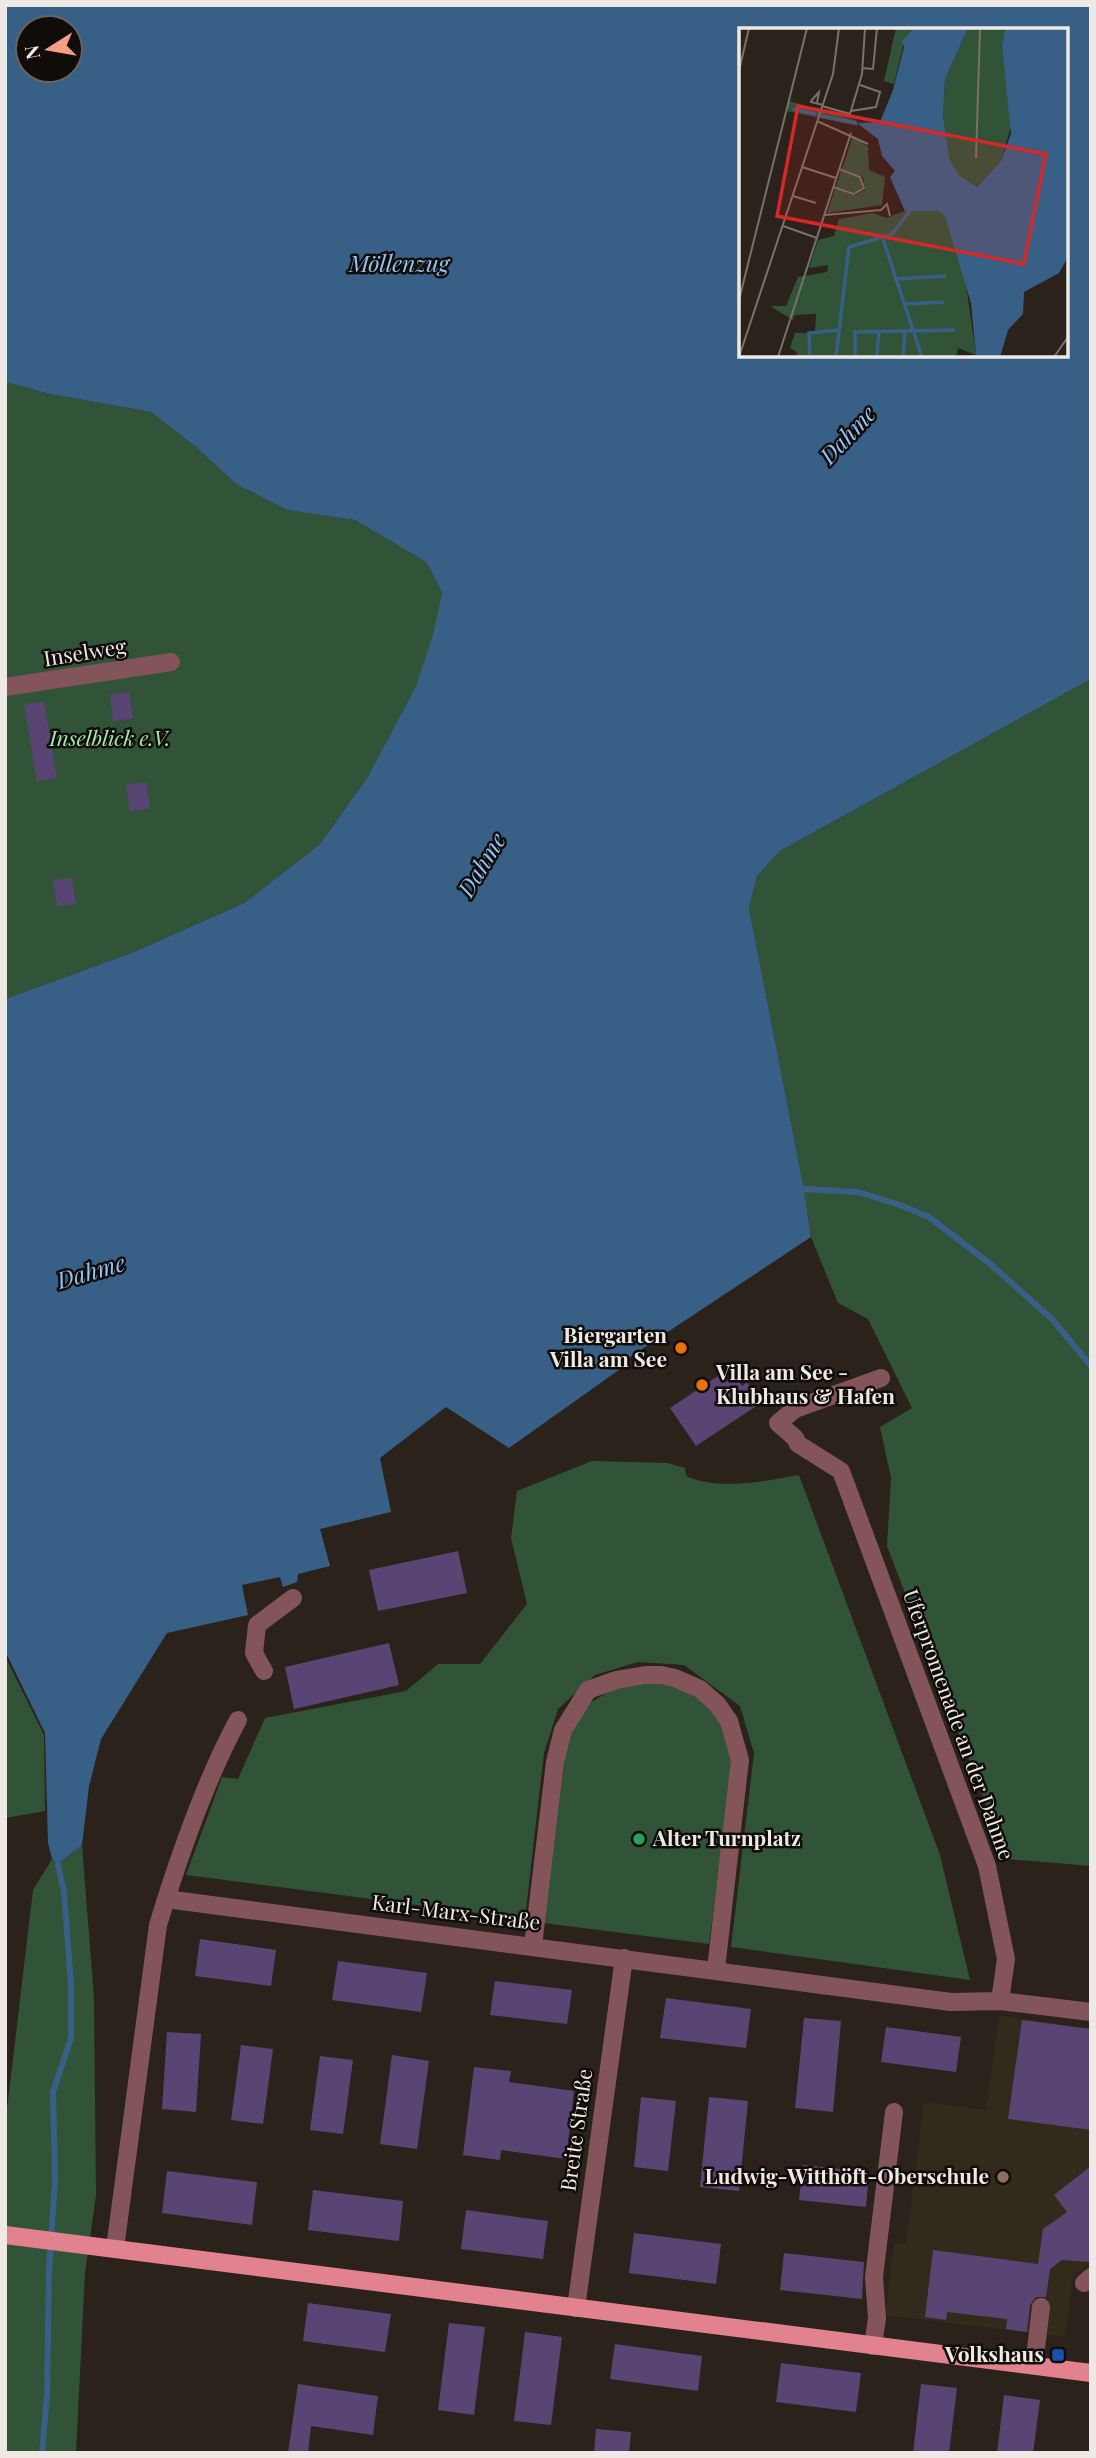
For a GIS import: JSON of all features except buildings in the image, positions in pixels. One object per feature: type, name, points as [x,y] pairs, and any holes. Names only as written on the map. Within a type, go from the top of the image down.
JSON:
[{"type":"main road","points":[[5,2235],[1091,2373]]},
{"type":"street","name":"Inselweg","points":[[5,687],[172,662]]},
{"type":"street","name":"Uferpromenade an der Dahme","points":[[881,1378],[795,1409],[778,1423],[798,1444],[841,1471],[987,1866],[1006,1959],[1000,2001]]},
{"type":"street","points":[[264,1671],[254,1653],[257,1625],[293,1598]]},
{"type":"street","points":[[533,1946],[555,1762],[563,1730],[588,1690],[616,1680],[661,1675],[676,1678],[701,1689],[717,1704],[730,1721],[740,1760],[716,1969]]},
{"type":"street","points":[[115,2248],[158,1925],[173,1875],[225,1743],[238,1720]]},
{"type":"street","name":"Karl-Marx-Straße","points":[[166,1899],[716,1969],[951,2002],[1000,2001],[1091,2012]]},
{"type":"street","name":"Breite Straße","points":[[576,2308],[624,1958]]},
{"type":"street","points":[[873,2346],[877,2318],[874,2277],[894,2112]]},
{"type":"street","points":[[1034,2365],[1041,2307]]},
{"type":"shaded area","name":"Ludwig-Witthöft-Oberschule","points":[[999,2015],[1091,2029],[1091,2262],[1073,2276],[1065,2337],[885,2315],[894,2243],[906,2244],[924,2102],[986,2110]]},
{"type":"green space","name":"Inselblick e.V.","points":[[5,382],[50,394],[151,412],[196,447],[236,484],[287,510],[355,520],[427,563],[442,593],[433,643],[416,686],[367,778],[319,845],[244,903],[134,952],[5,999]]},
{"type":"green space","points":[[1091,679],[1091,1866],[1007,1859],[887,1546],[891,1478],[880,1427],[912,1408],[868,1319],[838,1303],[811,1237],[749,908],[757,876],[780,851]]},
{"type":"green space","points":[[592,1461],[667,1463],[685,1468],[686,1476],[699,1481],[727,1484],[799,1475],[940,1855],[970,1980],[731,1947],[754,1753],[740,1706],[684,1665],[638,1662],[595,1675],[558,1709],[544,1753],[525,1919],[186,1875],[222,1777],[238,1779],[265,1718],[406,1691],[438,1664],[480,1664],[527,1604],[511,1538],[517,1491]]},
{"type":"green space","points":[[5,1656],[44,1735],[45,1811],[5,1818]]},
{"type":"green space","name":"Alter Turnplatz","points":[[645,1681],[676,1687],[703,1701],[724,1724],[734,1754],[709,1944],[544,1923],[568,1732],[590,1703],[613,1689]]},
{"type":"green space","points":[[82,1845],[94,1998],[96,2195],[85,2273],[76,2453],[5,2453],[5,2126],[33,1890],[52,1859],[58,1864]]},
{"type":"water","points":[[5,5],[1091,5],[1091,679],[780,851],[757,876],[749,908],[811,1237],[621,1363],[623,1367],[509,1448],[446,1407],[380,1458],[391,1512],[320,1529],[330,1566],[298,1574],[297,1582],[283,1587],[280,1577],[242,1585],[248,1615],[167,1633],[101,1739],[89,1786],[82,1845],[58,1864],[52,1859],[48,1843],[45,1733],[5,1651],[5,999],[134,952],[244,903],[319,845],[367,778],[416,686],[433,635],[442,593],[427,563],[355,520],[287,510],[236,484],[196,447],[151,412],[50,394],[5,382]]},
{"type":"waterway","points":[[804,1189],[858,1192],[929,1217],[989,1263],[1052,1319],[1091,1366]]},
{"type":"waterway","points":[[42,2453],[47,2395],[49,2269],[55,2181],[53,2092],[71,2038],[71,1985],[64,1892],[58,1864]]},
{"type":"place","name":"Biergarten Villa am See","points":[[681,1348]]},
{"type":"place","name":"Villa am See - Klubhaus & Hafen","points":[[702,1385]]},
{"type":"place","name":"Alter Turnplatz","points":[[639,1839]]},
{"type":"place","name":"Ludwig-Witthöft-Oberschule","points":[[1003,2177]]},
{"type":"place","name":"Volkshaus","points":[[1058,2355]]},
{"type":"water label","name":"Möllenzug","points":[[399,264]]},
{"type":"water label","name":"Dahme","points":[[848,435]]},
{"type":"water label","name":"Dahme","points":[[482,865]]},
{"type":"water label","name":"Dahme","points":[[91,1272]]}]
